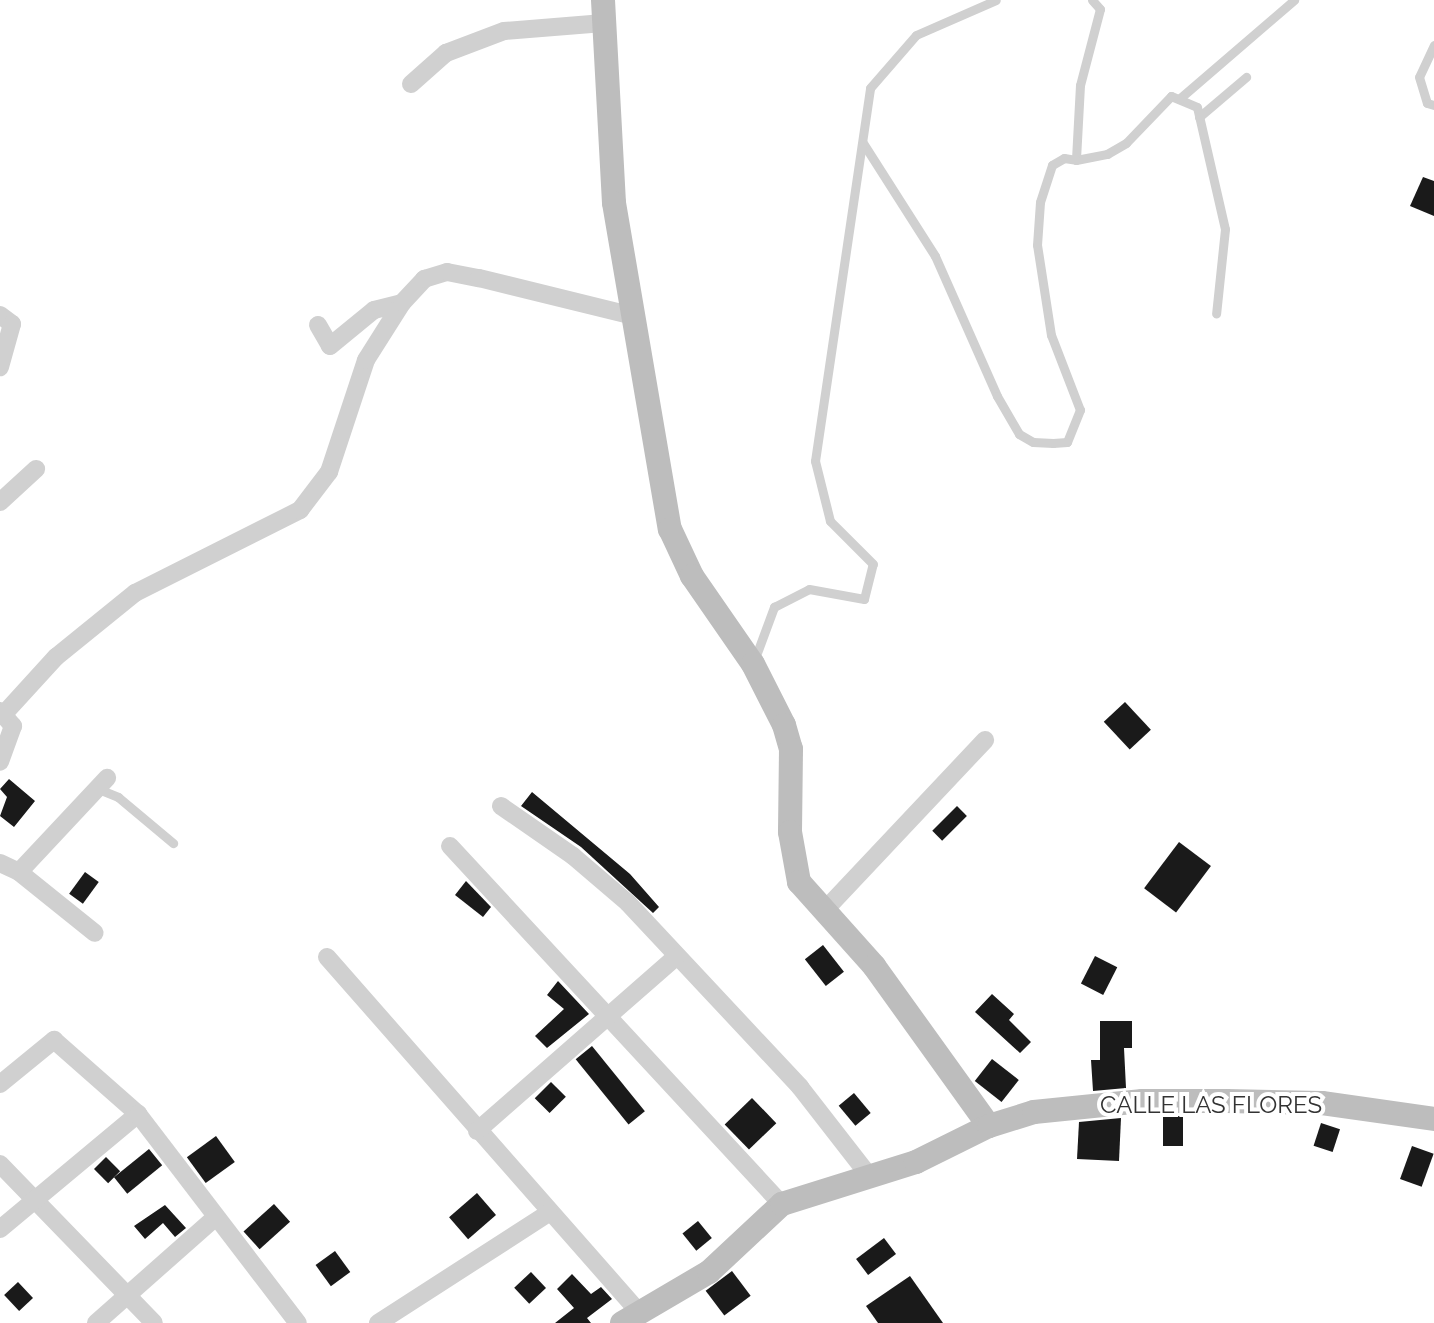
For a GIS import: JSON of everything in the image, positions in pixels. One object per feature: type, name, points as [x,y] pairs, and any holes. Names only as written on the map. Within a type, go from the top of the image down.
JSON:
[{"type":"street","points":[[411,84],[446,53],[504,31],[604,11],[608,141],[630,315],[670,529],[692,576],[753,664],[791,749],[795,873],[824,911],[874,966],[989,1126]]},
{"type":"street","points":[[0,762],[13,726],[2,713],[56,657],[135,593],[300,510],[329,472],[366,360],[402,303],[424,279],[447,272],[630,315]]},
{"type":"street","points":[[318,325],[330,346],[374,310],[402,303]]},
{"type":"street","points":[[0,315],[12,324],[0,367]]},
{"type":"street","points":[[0,502],[36,469]]},
{"type":"street","points":[[824,911],[985,740]]},
{"type":"street","points":[[19,872],[101,783]]},
{"type":"street","points":[[501,806],[602,879],[800,1087],[870,1177]]},
{"type":"street","points":[[327,957],[549,1213],[630,1317],[721,1263],[782,1204],[610,1015],[450,846]]},
{"type":"street","points":[[0,863],[19,872],[95,933]]},
{"type":"street","points":[[477,1131],[676,957]]},
{"type":"street","points":[[0,1084],[54,1040],[138,1114],[298,1323]]},
{"type":"street","name":"CALLE LAS FLORES","points":[[782,1204],[870,1177],[989,1126],[1034,1112],[1142,1101],[1322,1103],[1434,1119]]},
{"type":"street","points":[[0,1229],[138,1114]]},
{"type":"street","points":[[0,1164],[32,1202],[154,1323]]},
{"type":"street","points":[[378,1323],[549,1213]]},
{"type":"street","points":[[96,1323],[216,1217]]},
{"type":"lane","points":[[753,664],[774,607],[809,589],[864,599],[873,564],[830,521],[815,461],[870,88],[916,35],[996,0]]},
{"type":"lane","points":[[1076,160],[1080,85],[1100,9],[1092,0]]},
{"type":"lane","points":[[1179,99],[1294,0]]},
{"type":"lane","points":[[1434,45],[1419,77],[1427,103],[1434,105]]},
{"type":"lane","points":[[1199,117],[1246,77]]},
{"type":"lane","points":[[863,143],[935,256],[997,396],[1019,434],[1033,442],[1067,442],[1080,410],[1051,335],[1037,245],[1042,184],[1052,165],[1064,158],[1076,160],[1107,154],[1126,143],[1159,103],[1171,96],[1197,107],[1225,229],[1216,314]]},
{"type":"lane","points":[[101,783],[173,843]]},
{"type":"building","points":[[1423,177],[1434,181],[1434,216],[1410,206]]},
{"type":"building","points":[[1125,702],[1151,730],[1130,750],[1104,722]]},
{"type":"building","points":[[9,779],[35,801],[14,827],[0,816],[7,797],[0,789]]},
{"type":"building","points":[[532,792],[630,874],[659,907],[653,913],[581,847],[521,806]]},
{"type":"building","points":[[957,806],[967,816],[942,841],[932,831]]},
{"type":"building","points":[[1179,842],[1211,866],[1176,912],[1144,888]]},
{"type":"building","points":[[85,872],[99,882],[83,904],[69,894]]},
{"type":"building","points":[[466,881],[491,907],[483,917],[455,895]]},
{"type":"building","points":[[823,945],[844,972],[826,986],[805,959]]},
{"type":"building","points":[[1095,956],[1117,967],[1103,995],[1081,984]]},
{"type":"building","points":[[558,981],[589,1014],[547,1048],[535,1036],[564,1009],[547,995]]},
{"type":"building","points":[[992,994],[1014,1014],[1009,1020],[1031,1042],[1020,1053],[975,1012]]},
{"type":"building","points":[[1100,1021],[1132,1021],[1132,1048],[1124,1048],[1126,1088],[1093,1091],[1091,1060],[1100,1060]]},
{"type":"building","points":[[592,1046],[645,1111],[629,1124],[576,1059]]},
{"type":"building","points":[[992,1059],[1019,1080],[1002,1102],[975,1081]]},
{"type":"building","points":[[551,1082],[566,1097],[550,1113],[535,1098]]},
{"type":"building","points":[[854,1093],[871,1113],[855,1126],[839,1106]]},
{"type":"building","points":[[752,1098],[776,1123],[749,1150],[725,1124]]},
{"type":"building","points":[[1163,1116],[1183,1116],[1183,1146],[1163,1146]]},
{"type":"building","points":[[1121,1118],[1119,1161],[1077,1159],[1079,1122]]},
{"type":"building","points":[[1321,1123],[1340,1129],[1333,1152],[1314,1146]]},
{"type":"building","points":[[216,1136],[235,1162],[206,1183],[187,1157]]},
{"type":"building","points":[[1412,1146],[1434,1154],[1422,1187],[1400,1179]]},
{"type":"building","points":[[149,1149],[162,1165],[127,1194],[114,1177]]},
{"type":"building","points":[[106,1157],[120,1171],[108,1183],[94,1169]]},
{"type":"building","points":[[477,1193],[496,1215],[468,1239],[449,1217]]},
{"type":"building","points":[[274,1204],[290,1222],[260,1249],[244,1231]]},
{"type":"building","points":[[165,1205],[186,1228],[175,1237],[163,1223],[145,1239],[134,1226]]},
{"type":"building","points":[[698,1221],[712,1238],[696,1251],[682,1234]]},
{"type":"building","points":[[884,1238],[896,1254],[868,1275],[856,1259]]},
{"type":"building","points":[[335,1251],[350,1272],[331,1286],[316,1265]]},
{"type":"building","points":[[732,1271],[751,1296],[724,1316],[706,1291]]},
{"type":"building","points":[[531,1272],[546,1288],[529,1304],[514,1288]]},
{"type":"building","points":[[572,1274],[591,1294],[601,1287],[612,1299],[587,1318],[591,1323],[555,1323],[574,1308],[557,1289]]},
{"type":"building","points":[[910,1276],[943,1323],[878,1323],[866,1306]]},
{"type":"building","points":[[18,1282],[33,1298],[19,1311],[4,1295]]}]
